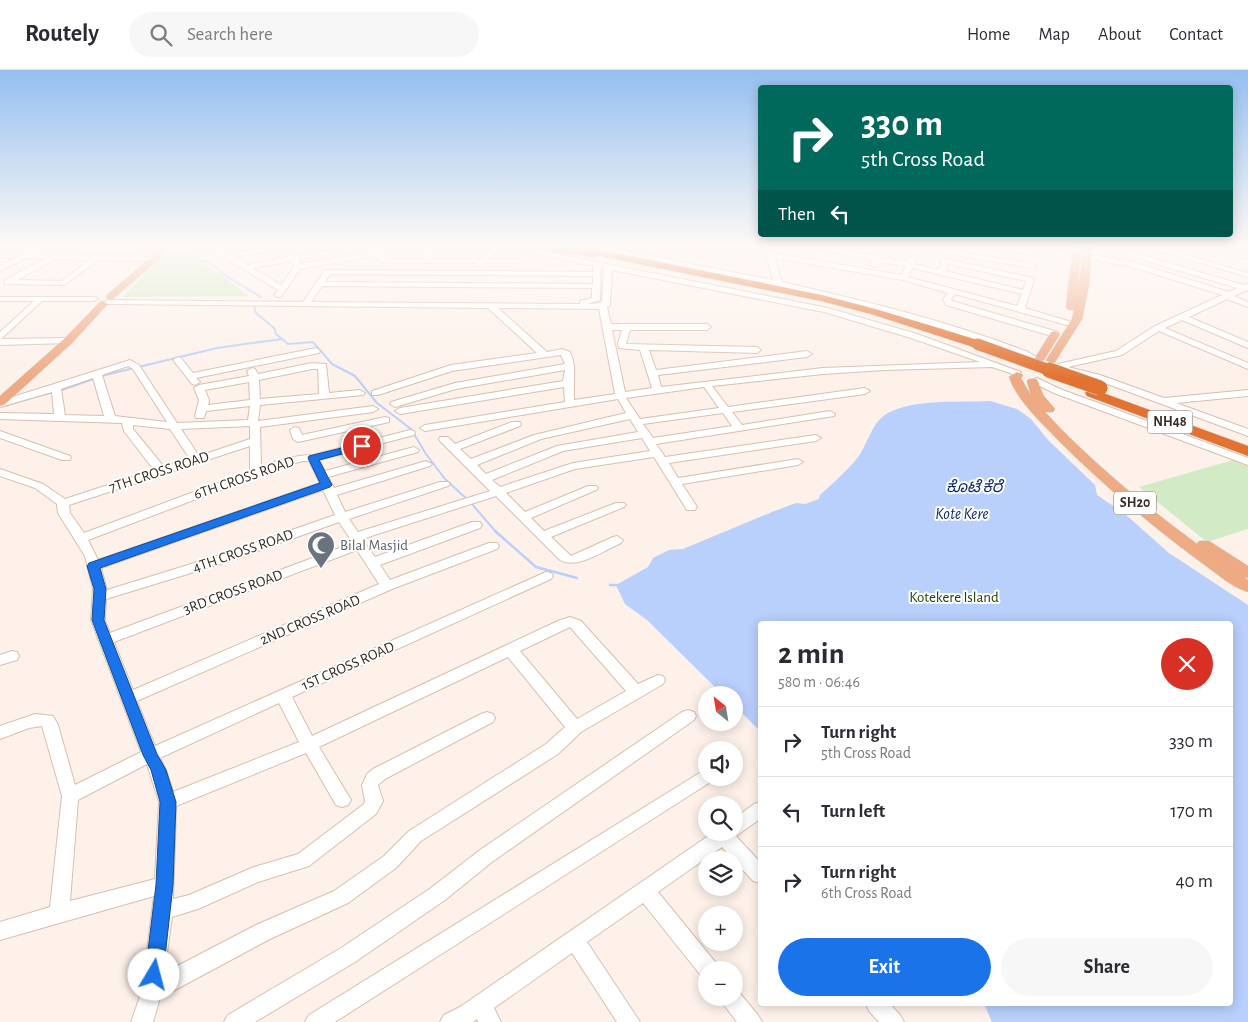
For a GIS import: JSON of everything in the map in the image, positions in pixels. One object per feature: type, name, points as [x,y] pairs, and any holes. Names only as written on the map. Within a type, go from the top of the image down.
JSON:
[{"type":"highway","points":[[746,291],[760,296]]},
{"type":"highway","name":"NH48","points":[[765,291],[842,308],[974,346]]},
{"type":"highway","name":"NH48","points":[[790,291],[860,307],[1248,444]]},
{"type":"highway","points":[[860,307],[872,305]]},
{"type":"highway","name":"NH48","points":[[1096,390],[1248,451]]},
{"type":"main road","points":[[0,403],[68,341],[111,291]]},
{"type":"main road","points":[[0,390],[114,291]]},
{"type":"main road","points":[[1050,362],[1070,322],[1077,291]]},
{"type":"main road","points":[[1050,362],[1022,365],[1016,374],[1035,381],[1060,374],[1050,362],[1055,334],[1070,322]]},
{"type":"main road","name":"SH20","points":[[1016,374],[1015,382],[1033,406],[1117,488],[1176,535],[1248,588]]},
{"type":"main road","name":"SH20","points":[[1035,381],[1037,396],[1126,483],[1206,545],[1248,573]]},
{"type":"street","points":[[0,337],[54,291]]},
{"type":"street","points":[[276,300],[281,291]]},
{"type":"street","points":[[307,302],[314,291]]},
{"type":"street","points":[[258,301],[587,303],[596,300],[597,291]]},
{"type":"street","points":[[603,306],[606,305],[607,291]]},
{"type":"street","points":[[737,291],[825,310],[888,328],[1016,374]]},
{"type":"street","points":[[814,291],[872,305],[989,341],[1088,374],[1248,433]]},
{"type":"street","points":[[1016,291],[1026,294],[1020,310]]},
{"type":"street","points":[[1215,291],[1248,305]]},
{"type":"street","points":[[1050,362],[1115,355],[1158,328],[1239,291]]},
{"type":"street","points":[[1055,334],[949,302],[947,299],[953,292],[1070,322]]},
{"type":"street","points":[[0,309],[2,301],[258,301],[603,306]]},
{"type":"street","points":[[489,305],[544,354]]},
{"type":"street","points":[[603,306],[621,397],[692,507]]},
{"type":"street","points":[[1183,317],[1248,345]]},
{"type":"street","points":[[627,326],[622,346],[757,350]]},
{"type":"street","points":[[607,327],[707,327]]},
{"type":"street","points":[[1158,328],[1248,366]]},
{"type":"street","points":[[0,342],[68,341]]},
{"type":"street","points":[[644,348],[658,391]]},
{"type":"street","points":[[190,376],[316,351]]},
{"type":"street","points":[[375,393],[451,368],[562,352],[567,354],[570,366],[568,383],[570,405]]},
{"type":"street","points":[[652,373],[806,354]]},
{"type":"street","points":[[178,360],[199,388],[204,400],[198,426]]},
{"type":"street","points":[[0,403],[56,388],[124,363],[134,365],[166,412],[172,426],[198,460]]},
{"type":"street","points":[[251,364],[254,378],[256,473]]},
{"type":"street","points":[[425,428],[658,391],[824,371],[989,364]]},
{"type":"street","points":[[199,388],[323,366],[324,397]]},
{"type":"street","points":[[568,383],[398,407],[460,384],[570,366]]},
{"type":"street","points":[[97,374],[110,419]]},
{"type":"street","points":[[1035,381],[1248,462]]},
{"type":"street","points":[[707,385],[739,428]]},
{"type":"street","points":[[56,388],[60,418]]},
{"type":"street","points":[[469,464],[526,442],[572,428],[865,391]]},
{"type":"street","points":[[201,409],[255,402],[360,393]]},
{"type":"street","points":[[1161,401],[1248,393]]},
{"type":"street","points":[[0,416],[110,419],[172,426],[198,426],[254,424],[373,409]]},
{"type":"street","points":[[484,479],[543,454],[583,445],[739,428],[830,414]]},
{"type":"street","points":[[385,420],[297,435],[308,458],[326,484],[342,517],[387,586]]},
{"type":"street","points":[[126,422],[128,429],[162,472]]},
{"type":"street","points":[[516,424],[448,443],[542,536],[569,560],[617,540]]},
{"type":"street","points":[[572,428],[594,462]]},
{"type":"street","name":"6TH CROSS ROAD","points":[[81,538],[256,473],[410,433]]},
{"type":"street","points":[[0,434],[66,458]]},
{"type":"street","name":"3RD CROSS ROAD","points":[[106,639],[357,541],[573,466],[594,462],[660,457],[816,438]]},
{"type":"street","name":"7TH CROSS ROAD","points":[[63,503],[255,441]]},
{"type":"street","points":[[93,566],[326,484],[414,450]]},
{"type":"street","points":[[676,482],[798,462]]},
{"type":"street","points":[[326,484],[426,464]]},
{"type":"street","points":[[0,472],[39,486],[63,503],[64,513],[91,556],[100,589],[98,620],[150,755],[158,770],[168,802],[163,910],[152,991],[142,1022]]},
{"type":"street","name":"4TH CROSS ROAD","points":[[98,597],[222,559],[444,484]]},
{"type":"street","points":[[523,517],[592,488]]},
{"type":"street","points":[[542,536],[620,505]]},
{"type":"street","points":[[372,563],[476,525]]},
{"type":"street","name":"2ND CROSS ROAD","points":[[129,698],[387,586],[493,546]]},
{"type":"street","name":"1ST CROSS ROAD","points":[[70,796],[150,755],[546,576]]},
{"type":"street","points":[[168,802],[310,745],[570,622],[576,624],[636,692]]},
{"type":"street","points":[[510,650],[532,673],[546,695],[575,728]]},
{"type":"street","points":[[152,991],[263,932],[341,896],[390,862],[415,836],[552,749],[575,728],[658,680]]},
{"type":"street","points":[[283,695],[342,800]]},
{"type":"street","points":[[235,1022],[364,944],[438,894],[486,856],[688,716]]},
{"type":"street","points":[[163,910],[191,903],[262,872],[303,860],[370,809],[374,801],[370,785],[373,779],[487,718]]},
{"type":"street","points":[[0,733],[28,721],[39,719],[46,720],[50,725],[70,796],[59,913]]},
{"type":"street","points":[[316,1022],[698,781]]},
{"type":"street","points":[[743,822],[758,810]]},
{"type":"street","points":[[451,1022],[485,1013],[574,939],[716,841]]},
{"type":"street","points":[[735,841],[758,872]]},
{"type":"street","points":[[0,931],[165,885]]},
{"type":"street","points":[[645,891],[702,961]]},
{"type":"street","points":[[574,939],[629,1022]]},
{"type":"street","points":[[738,1006],[751,1022]]},
{"type":"street","points":[[878,1006],[893,1022]]},
{"type":"green space","points":[[128,291],[242,291],[248,296],[123,297]]},
{"type":"green space","points":[[1233,460],[1248,466],[1248,529],[1207,542],[1139,487]]},
{"type":"water","name":"ಕೊಟೆ ಕೆರೆ","points":[[990,401],[1017,409],[1031,419],[1048,440],[1095,485],[1097,495],[1125,514],[1169,553],[1248,605],[1248,1022],[992,1022],[985,1006],[1233,1006],[1233,621],[758,621],[758,729],[743,714],[743,686],[714,686],[647,620],[625,604],[616,585],[648,567],[653,558],[669,550],[683,549],[796,503],[805,504],[819,499],[820,495],[845,472],[862,452],[878,421],[888,413],[899,408],[925,403]]},
{"type":"waterway","points":[[252,291],[261,297]]},
{"type":"waterway","points":[[254,306],[256,313],[274,328],[276,334],[282,339]]},
{"type":"waterway","points":[[101,376],[217,348],[282,339]]},
{"type":"waterway","points":[[282,339],[288,344],[313,342],[332,364],[355,376],[377,403],[411,429],[426,454],[445,479],[468,500]]},
{"type":"waterway","points":[[59,391],[96,378]]},
{"type":"waterway","points":[[4,406],[53,392]]},
{"type":"waterway","points":[[471,503],[496,532]]},
{"type":"waterway","points":[[496,532],[536,567],[577,578]]},
{"type":"waterway","points":[[610,585],[616,585]]},
{"type":"place","name":"Bilal Masjid","points":[[321,569]]},
{"type":"route","points":[[154,975],[163,910],[168,802],[158,770],[150,755],[98,620],[100,589],[93,566],[326,485],[313,458],[362,446]]},
{"type":"water label","name":"Kote Kere","points":[[962,514]]},
{"type":"park label","name":"Kotekere Island","points":[[954,597]]}]
